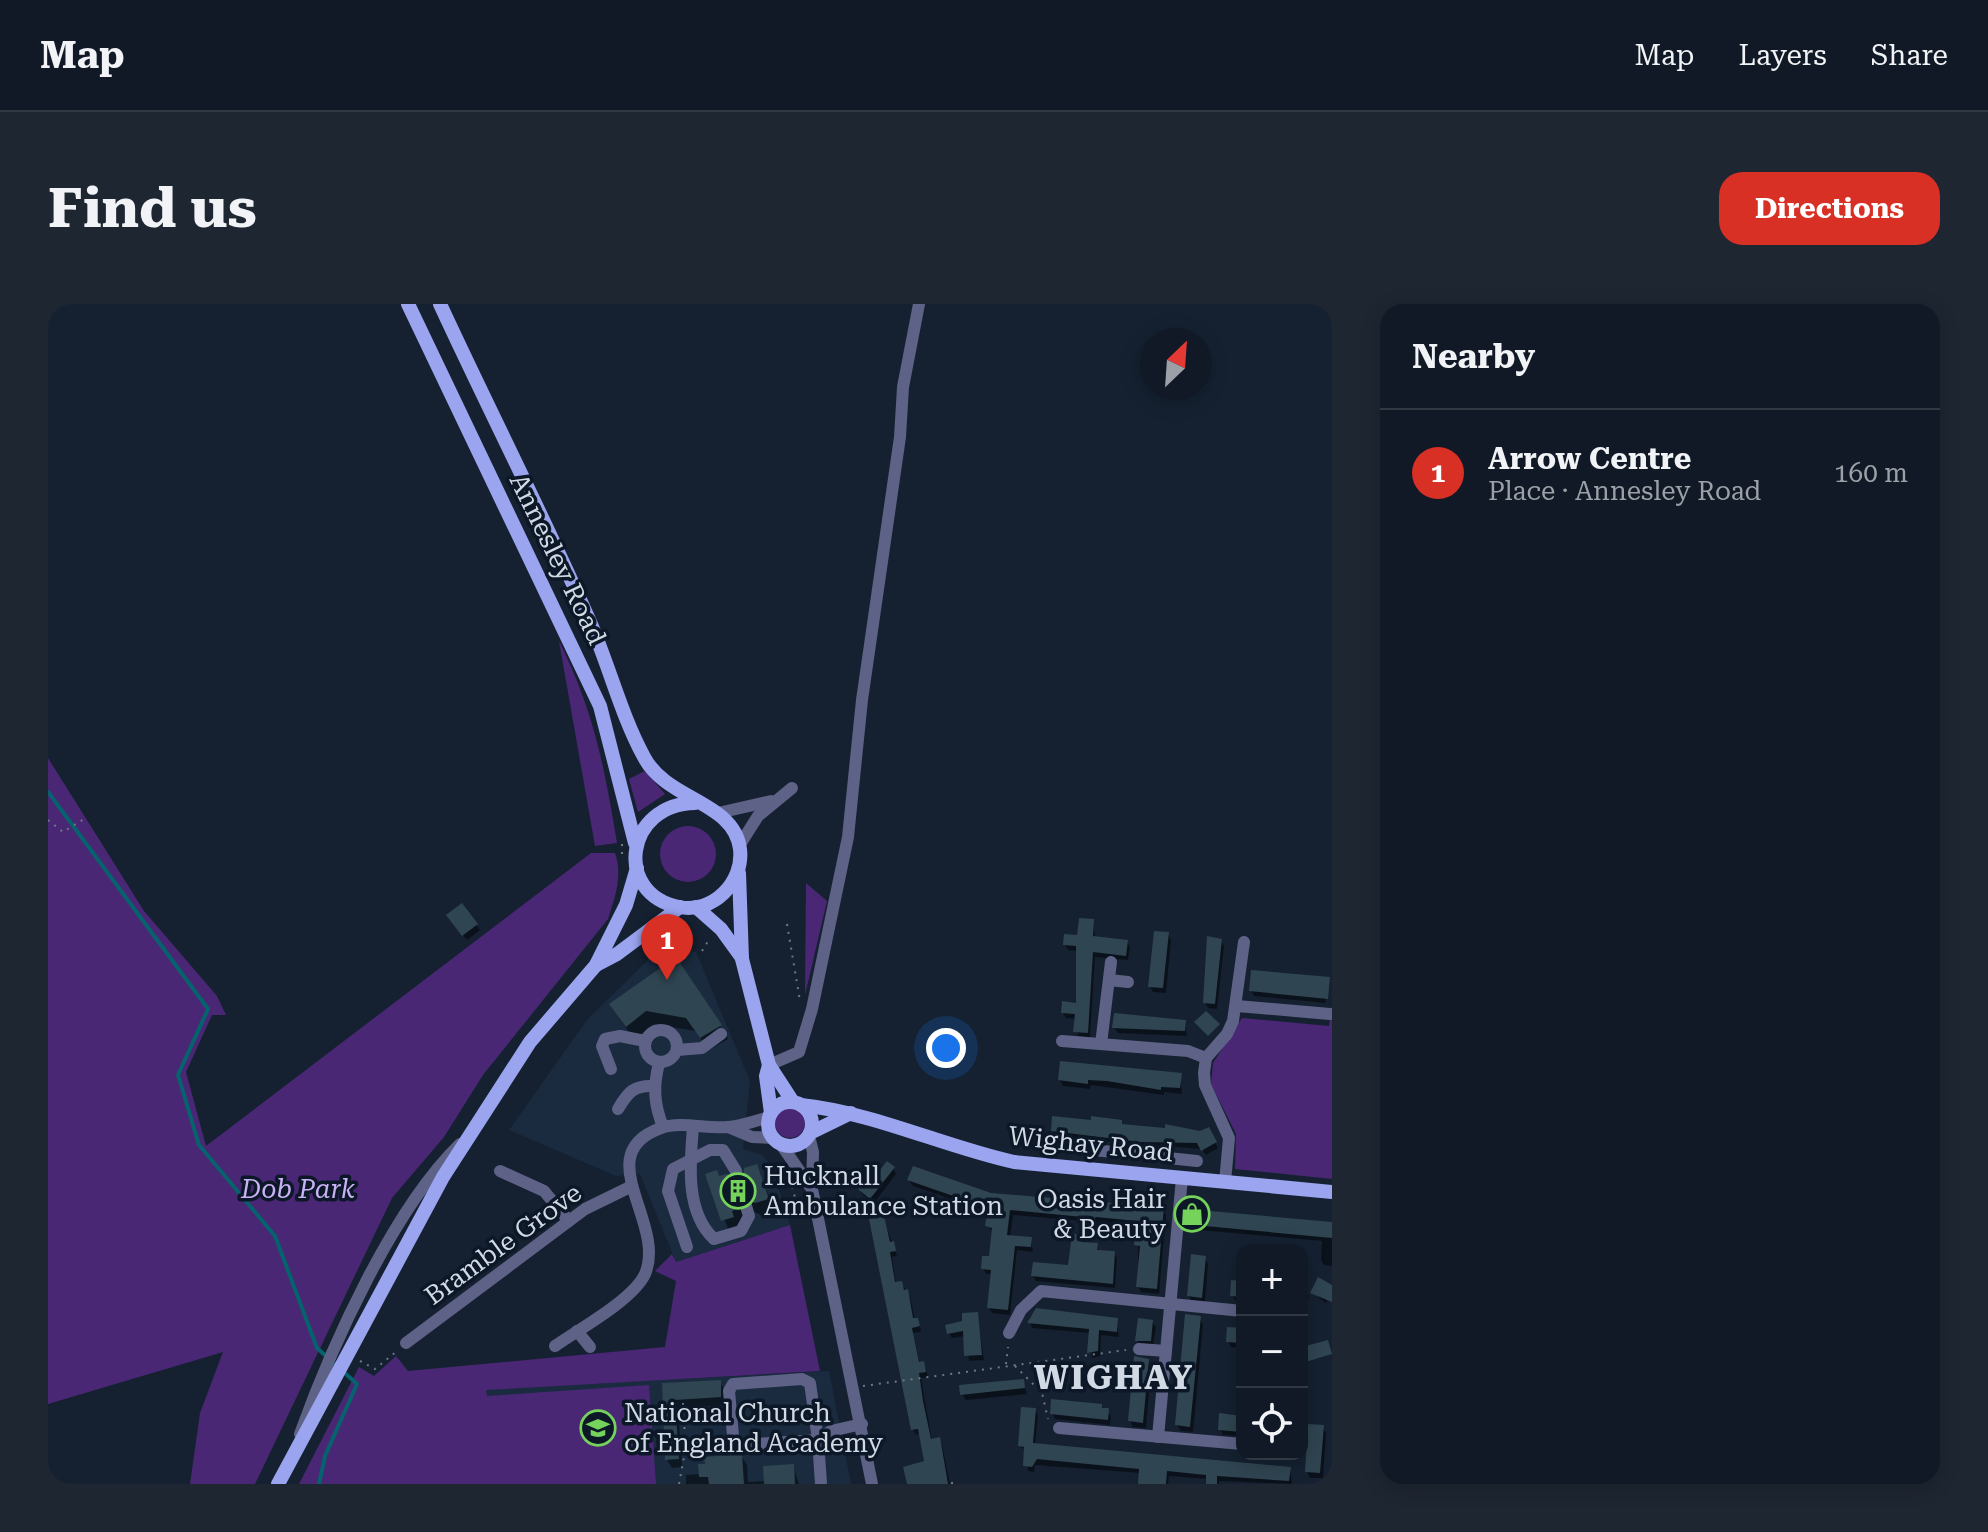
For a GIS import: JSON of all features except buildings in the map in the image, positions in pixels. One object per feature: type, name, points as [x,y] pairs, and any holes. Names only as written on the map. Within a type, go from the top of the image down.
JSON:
[{"type":"main road","name":"Annesley Road","points":[[408,304],[600,706],[636,846]]},
{"type":"main road","name":"Annesley Road","points":[[440,304],[589,619],[643,756],[662,778],[695,803]]},
{"type":"main road","points":[[278,1484],[470,1134],[530,1042],[596,965],[626,905],[637,868],[636,846],[641,831],[663,808],[695,803],[718,813],[736,833],[742,959],[769,1065],[766,1088],[777,1141],[796,1145],[851,1113]]},
{"type":"main road","points":[[637,868],[652,894],[680,907],[696,907],[723,894],[739,869]]},
{"type":"main road","points":[[596,965],[617,954],[680,907]]},
{"type":"main road","points":[[696,907],[721,929],[742,959]]},
{"type":"main road","points":[[769,1065],[811,1117],[810,1135]]},
{"type":"main road","points":[[770,1115],[780,1104],[797,1103]]},
{"type":"main road","name":"Wighay Road","points":[[797,1103],[851,1113],[989,1156],[1332,1192]]},
{"type":"street","points":[[769,1065],[799,1052],[812,1009],[848,837],[862,700],[900,437],[903,387],[919,304]]},
{"type":"street","points":[[718,813],[771,801],[792,788]]},
{"type":"street","points":[[739,846],[771,801]]},
{"type":"street","points":[[1225,1182],[1229,1138],[1205,1085],[1206,1058],[1227,1034],[1237,1006],[1244,942]]},
{"type":"street","points":[[1101,1044],[1111,962]]},
{"type":"street","points":[[1109,980],[1128,982]]},
{"type":"street","points":[[1237,1006],[1330,1014]]},
{"type":"street","points":[[645,1041],[655,1031],[665,1031],[673,1036],[677,1050],[672,1058],[659,1063]]},
{"type":"street","points":[[677,1050],[702,1048],[721,1034]]},
{"type":"street","points":[[611,1069],[602,1046],[605,1039],[620,1036],[645,1041]]},
{"type":"street","points":[[645,1041],[647,1055],[659,1063]]},
{"type":"street","points":[[1062,1041],[1188,1051],[1206,1058]]},
{"type":"street","points":[[659,1063],[654,1086],[655,1108],[663,1127]]},
{"type":"street","points":[[618,1109],[628,1092],[639,1086],[654,1086]]},
{"type":"street","points":[[555,1346],[632,1291],[647,1269],[647,1224],[630,1187],[628,1164],[633,1151],[643,1139],[663,1127],[728,1127],[770,1115]]},
{"type":"street","points":[[693,1127],[690,1185],[704,1230],[714,1239],[725,1238],[747,1225],[746,1206]]},
{"type":"street","points":[[728,1127],[752,1137],[777,1141],[812,1189]]},
{"type":"street","points":[[810,1135],[812,1189],[872,1484]]},
{"type":"street","points":[[1061,1147],[1135,1154]]},
{"type":"street","points":[[687,1247],[668,1191],[668,1180],[673,1169],[710,1150],[723,1150],[736,1171]]},
{"type":"street","points":[[1101,1170],[1102,1151]]},
{"type":"street","points":[[1149,1156],[1197,1161]]},
{"type":"street","points":[[1158,1437],[1181,1159]]},
{"type":"street","points":[[500,1171],[544,1191],[569,1221]]},
{"type":"street","name":"Bramble Grove","points":[[405,1344],[569,1221],[603,1198],[630,1187]]},
{"type":"street","points":[[1009,1333],[1021,1310],[1041,1291],[1236,1310]]},
{"type":"street","points":[[577,1331],[590,1347]]},
{"type":"street","points":[[1139,1349],[1166,1351]]},
{"type":"street","points":[[734,1447],[729,1391],[733,1384],[802,1379],[810,1383],[821,1484]]},
{"type":"street","points":[[691,1448],[818,1440],[831,1431],[862,1424]]},
{"type":"street","points":[[1059,1428],[1236,1444]]},
{"type":"path","points":[[48,820],[63,832],[84,819]]},
{"type":"path","points":[[787,924],[801,1004],[812,1009]]},
{"type":"path","points":[[789,1173],[799,1212],[818,1221]]},
{"type":"path","points":[[1006,1366],[1009,1333]]},
{"type":"path","points":[[359,1360],[375,1369],[405,1344]]},
{"type":"path","points":[[854,1387],[1139,1349]]},
{"type":"path","points":[[1014,1365],[1042,1393],[1048,1419],[1059,1428]]},
{"type":"path","points":[[679,1484],[686,1448],[683,1403]]},
{"type":"shaded area","points":[[662,946],[696,952],[750,1081],[743,1149],[762,1155],[771,1165],[790,1225],[676,1262],[640,1174],[616,1176],[509,1130],[587,1020]]},
{"type":"shaded area","name":"National Church of England Academy","points":[[829,1371],[851,1484],[334,1484],[486,1389]]},
{"type":"green space","points":[[559,641],[581,692],[596,739],[617,843],[595,846]]},
{"type":"green space","name":"Dob Park","points":[[48,758],[144,911],[217,996],[226,1015],[212,1015],[186,1072],[206,1146],[591,853],[615,853],[618,878],[608,919],[483,1075],[444,1137],[392,1198],[255,1484],[190,1484],[200,1413],[223,1352],[48,1404]]},
{"type":"green space","points":[[645,771],[665,794],[638,812],[629,779]]},
{"type":"green space","points":[[688,826],[708,834],[716,854],[708,874],[688,882],[668,874],[660,854],[668,834]]},
{"type":"green space","points":[[806,883],[827,901],[805,995]]},
{"type":"green space","points":[[1332,1005],[1332,1179],[1235,1169],[1236,1134],[1211,1084],[1213,1063],[1242,1018],[1329,1026]]},
{"type":"green space","points":[[790,1108],[801,1112],[805,1123],[801,1134],[790,1138],[779,1134],[775,1123],[779,1112]]},
{"type":"green space","points":[[790,1225],[820,1371],[486,1390],[487,1396],[649,1385],[656,1484],[299,1484],[359,1367],[374,1376],[396,1356],[408,1371],[665,1347],[676,1281],[655,1271],[672,1254],[676,1262]]},
{"type":"waterway","points":[[48,792],[208,1009],[178,1075],[199,1145],[275,1236],[317,1348],[357,1384],[325,1456],[319,1484]]},
{"type":"place","name":"Arrow Centre","points":[[667,980]]},
{"type":"place","name":"Hucknall Ambulance Station","points":[[738,1191]]},
{"type":"place","name":"Oasis Hair & Beauty","points":[[1192,1214]]},
{"type":"place","name":"National Church of England Academy","points":[[598,1428]]},
{"type":"district","name":"WIGHAY","points":[[1114,1377]]}]
